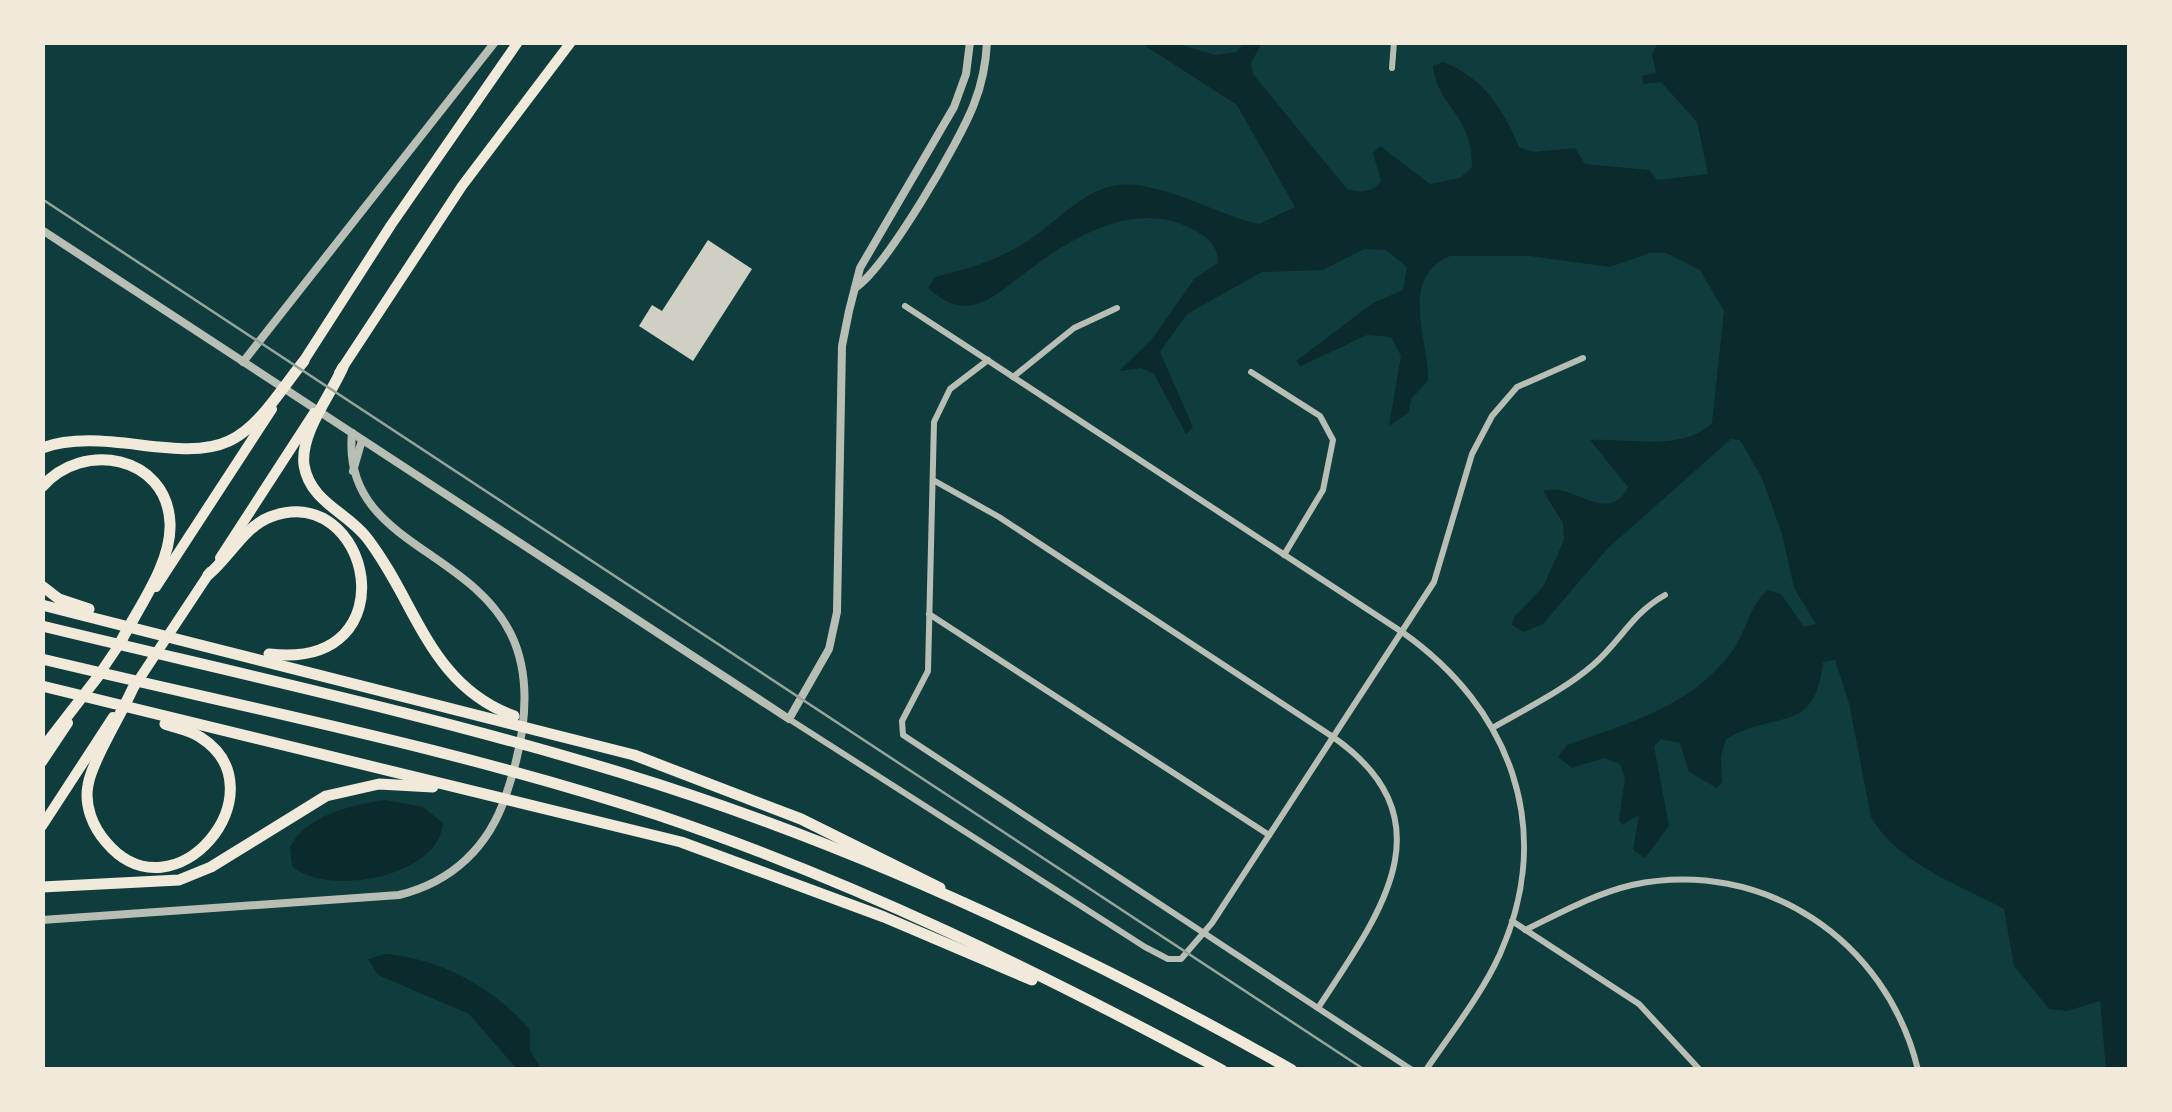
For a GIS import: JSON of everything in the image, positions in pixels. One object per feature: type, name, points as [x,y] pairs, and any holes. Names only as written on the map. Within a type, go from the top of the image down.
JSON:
[{"type":"highway","points":[[42,448],[94,439],[210,446],[231,440],[259,422],[304,360]]},
{"type":"highway","points":[[347,361],[299,447],[313,488],[372,543],[430,649],[452,678],[495,709],[770,806],[902,866],[992,917]]},
{"type":"highway","points":[[42,487],[68,466],[93,458],[127,462],[146,474],[162,494],[170,523],[160,568],[119,645]]},
{"type":"highway","points":[[208,575],[265,519],[301,514],[325,522],[344,536],[358,557],[364,582],[354,621],[338,640],[319,650],[291,657],[214,647]]},
{"type":"highway","points":[[42,586],[69,604],[154,633]]},
{"type":"highway","points":[[42,606],[579,740]]},
{"type":"highway","points":[[42,626],[623,774],[820,843],[992,917],[1142,989],[1292,1070]]},
{"type":"highway","points":[[42,658],[528,777],[657,815],[893,906],[1222,1070]]},
{"type":"highway","points":[[42,749],[100,674]]},
{"type":"highway","points":[[42,687],[488,792],[728,859],[884,917],[1118,1017]]},
{"type":"highway","points":[[104,702],[190,732],[218,755],[228,779],[228,805],[218,831],[204,849],[182,862],[150,866],[126,859],[107,844],[91,818],[87,795],[92,770],[105,738],[132,688]]},
{"type":"highway","points":[[42,888],[179,880],[212,867],[307,806],[360,786],[400,782],[488,792]]},
{"type":"main road","points":[[304,360],[390,224],[518,42]]},
{"type":"main road","points":[[347,361],[462,186],[571,42]]},
{"type":"main road","points":[[151,589],[259,422]]},
{"type":"main road","points":[[132,688],[299,447]]},
{"type":"main road","points":[[100,674],[119,645]]},
{"type":"main road","points":[[42,762],[61,728]]},
{"type":"main road","points":[[42,826],[105,738]]},
{"type":"street","points":[[243,362],[496,42]]},
{"type":"street","points":[[789,719],[829,649],[838,612],[842,346],[860,268],[954,106],[966,74],[970,42]]},
{"type":"street","points":[[855,288],[883,258],[967,121],[983,77],[987,42]]},
{"type":"street","points":[[1392,68],[1394,42]]},
{"type":"street","points":[[42,230],[1157,955],[1183,958],[1269,835],[1442,565],[1472,454],[1492,416],[1516,388],[1582,358]]},
{"type":"street","points":[[905,306],[1402,632],[1469,690],[1494,727],[1512,771],[1523,820],[1523,861],[1512,921],[1495,964],[1426,1070]]},
{"type":"street","points":[[1014,376],[1074,328],[1117,308]]},
{"type":"street","points":[[988,360],[950,389],[937,408],[925,683],[900,726],[909,741],[1412,1070]]},
{"type":"street","points":[[1251,372],[1320,416],[1333,440],[1323,490],[1284,556]]},
{"type":"street","points":[[42,920],[400,895],[446,877],[477,850],[493,826],[516,760],[525,693],[519,649],[496,607],[475,586],[387,522],[361,495],[349,463],[352,434]]},
{"type":"street","points":[[353,471],[362,440]]},
{"type":"street","points":[[933,480],[999,517],[1333,737],[1358,756],[1380,784],[1392,810],[1398,846],[1394,877],[1382,908],[1318,1008]]},
{"type":"street","points":[[1494,727],[1576,678],[1604,654],[1634,615],[1665,596]]},
{"type":"street","points":[[930,614],[1269,835]]},
{"type":"street","points":[[1526,930],[1592,898],[1636,884],[1721,880],[1760,890],[1820,921],[1853,950],[1892,1002],[1918,1070]]},
{"type":"street","points":[[1512,921],[1639,1004],[1700,1070]]},
{"type":"water","points":[[1141,43],[1174,43],[1216,55],[1237,52],[1243,43],[1262,43],[1251,63],[1253,74],[1347,189],[1361,191],[1374,188],[1381,181],[1373,153],[1380,146],[1430,184],[1460,178],[1472,167],[1467,135],[1436,80],[1433,66],[1443,62],[1470,76],[1490,96],[1519,147],[1533,152],[1575,148],[1585,164],[1649,170],[1657,180],[1708,174],[1697,122],[1661,82],[1643,84],[1642,76],[1656,73],[1652,54],[1658,43],[2129,43],[2129,1069],[2106,1069],[2100,1001],[2067,1011],[2049,1009],[2014,966],[2004,909],[1913,860],[1897,848],[1871,817],[1849,703],[1835,660],[1823,662],[1819,685],[1802,711],[1726,739],[1721,756],[1722,782],[1717,788],[1689,772],[1680,743],[1661,739],[1654,746],[1669,826],[1645,858],[1633,850],[1639,815],[1622,825],[1619,820],[1625,778],[1620,764],[1604,758],[1572,768],[1558,757],[1567,745],[1658,710],[1699,685],[1733,650],[1768,590],[1781,594],[1804,627],[1816,624],[1794,588],[1782,534],[1762,478],[1740,440],[1731,439],[1607,549],[1543,624],[1524,632],[1512,625],[1514,617],[1543,587],[1564,540],[1563,523],[1543,491],[1566,492],[1610,503],[1628,487],[1590,440],[1670,441],[1699,432],[1712,423],[1724,311],[1700,270],[1666,253],[1650,253],[1610,267],[1530,256],[1450,256],[1434,266],[1424,279],[1420,295],[1428,381],[1411,399],[1409,412],[1389,426],[1401,356],[1391,337],[1367,335],[1301,366],[1296,361],[1373,303],[1403,290],[1407,267],[1386,250],[1364,249],[1323,270],[1262,272],[1187,314],[1160,352],[1193,427],[1186,434],[1154,374],[1141,368],[1119,371],[1152,339],[1195,278],[1218,263],[1214,246],[1197,232],[1171,221],[1128,220],[1066,245],[984,302],[963,306],[950,303],[928,288],[935,277],[1011,251],[1079,201],[1104,188],[1151,188],[1259,224],[1295,207],[1237,105]]},
{"type":"water","points":[[385,800],[423,807],[443,823],[437,842],[422,857],[402,869],[354,881],[308,875],[292,866],[290,847],[318,819]]},
{"type":"water","points":[[385,954],[445,969],[500,1001],[530,1030],[530,1050],[541,1069],[517,1069],[469,1014],[378,975],[368,959]]},
{"type":"building","points":[[708,240],[752,269],[693,361],[639,326],[652,305],[662,311]]},
{"type":"tram line","points":[[42,199],[1365,1070]]}]
